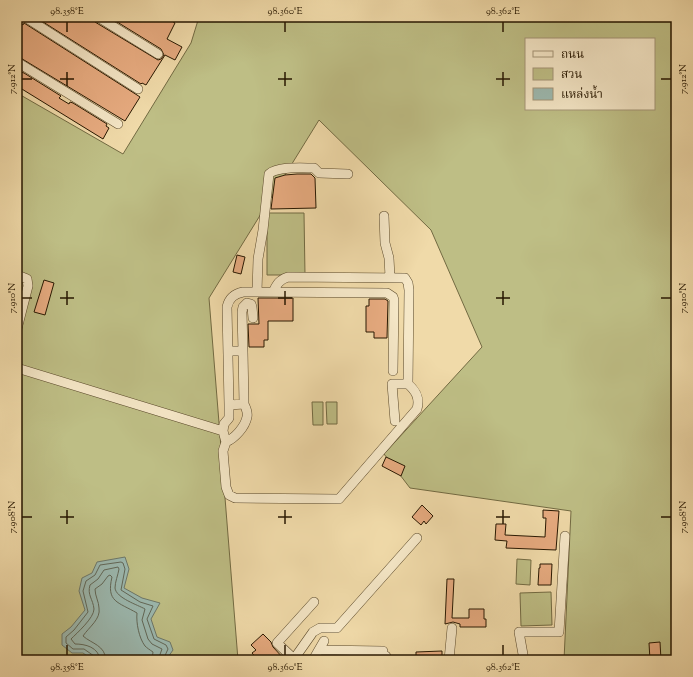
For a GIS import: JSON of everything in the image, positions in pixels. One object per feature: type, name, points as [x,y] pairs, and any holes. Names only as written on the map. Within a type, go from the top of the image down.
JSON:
[{"type":"street","points":[[25,17],[138,89]]},
{"type":"street","points":[[98,17],[158,54]]},
{"type":"street","points":[[17,62],[118,124]]},
{"type":"street","points":[[258,292],[258,259],[263,230],[269,174],[272,171],[279,169],[314,168],[318,173],[348,174]]},
{"type":"street","points":[[384,216],[385,243],[389,258],[390,278]]},
{"type":"street","points":[[17,275],[27,279],[28,286],[17,329]]},
{"type":"street","points":[[273,292],[277,283],[288,277],[405,278],[408,284],[408,384]]},
{"type":"street","points":[[393,371],[394,300],[391,295],[387,293],[243,292],[232,296],[227,307],[229,418],[224,424],[222,431],[226,442],[223,451],[226,487],[229,495],[235,498],[339,499],[418,409],[416,394],[414,389],[408,384],[392,384],[395,421]]},
{"type":"street","points":[[226,442],[232,440],[244,425],[247,418],[244,404],[242,312],[243,307],[247,303],[251,304],[253,318]]},
{"type":"street","points":[[228,351],[243,351]]},
{"type":"street","points":[[17,368],[222,431]]},
{"type":"street","points":[[229,404],[244,404]]},
{"type":"street","points":[[229,418],[244,425]]},
{"type":"street","points":[[524,660],[519,632],[559,632],[565,536]]},
{"type":"street","points":[[314,602],[276,643],[293,659],[314,632],[320,628],[337,628],[417,538]]},
{"type":"street","points":[[449,660],[452,628]]},
{"type":"street","points":[[313,660],[324,641]]},
{"type":"street","points":[[319,650],[385,656]]},
{"type":"green space","points":[[199,17],[676,17],[676,659],[564,660],[571,511],[410,488],[384,454],[482,347],[431,230],[319,120],[209,298],[238,660],[17,660],[17,93],[123,154],[191,43]]},
{"type":"green space","points":[[267,213],[304,213],[305,275],[267,275]]},
{"type":"green space","points":[[312,402],[323,402],[323,425],[313,425]]},
{"type":"green space","points":[[326,402],[337,402],[337,424],[327,424]]},
{"type":"green space","points":[[517,559],[531,560],[530,585],[516,584]]},
{"type":"green space","points":[[551,592],[552,625],[521,626],[520,593]]},
{"type":"water","points":[[125,557],[129,569],[124,588],[142,598],[160,603],[151,619],[157,637],[170,642],[173,650],[166,660],[93,660],[83,653],[72,653],[62,645],[62,634],[71,627],[85,610],[79,591],[82,578],[92,573],[97,562]]},
{"type":"building","points":[[42,17],[92,17],[95,22],[158,60],[164,55],[161,49],[109,17],[165,17],[175,23],[167,39],[182,47],[175,60],[165,55],[146,85],[141,84],[40,20]]},
{"type":"building","points":[[19,22],[23,25],[24,23],[140,97],[125,121],[19,57],[20,54],[17,52],[17,25]]},
{"type":"building","points":[[17,72],[20,74],[21,72],[24,73],[61,96],[59,98],[69,104],[70,102],[73,103],[107,124],[106,126],[109,128],[103,139],[17,86]]},
{"type":"building","points":[[297,174],[311,174],[315,178],[316,208],[271,209],[275,178]]},
{"type":"building","points":[[237,255],[245,257],[241,274],[233,272]]},
{"type":"building","points":[[44,280],[54,283],[45,315],[34,312]]},
{"type":"building","points":[[258,298],[293,298],[293,321],[268,321],[268,340],[264,340],[264,347],[249,347],[248,324],[259,324]]},
{"type":"building","points":[[369,299],[385,299],[388,301],[387,338],[374,338],[374,332],[366,332],[366,306],[369,306]]},
{"type":"building","points":[[386,457],[405,466],[401,476],[382,466]]},
{"type":"building","points":[[422,505],[433,516],[426,524],[424,521],[421,525],[412,517]]},
{"type":"building","points":[[543,510],[559,511],[556,550],[506,548],[507,541],[495,540],[496,524],[506,524],[505,535],[545,537],[546,518],[543,518]]},
{"type":"building","points":[[540,564],[552,564],[551,585],[538,585]]},
{"type":"building","points":[[447,579],[454,579],[452,618],[469,618],[469,609],[484,609],[486,627],[460,627],[460,624],[453,622],[445,624]]},
{"type":"building","points":[[263,634],[285,660],[258,660],[252,653],[256,650],[251,645]]},
{"type":"building","points":[[660,642],[661,660],[650,660],[649,643]]},
{"type":"building","points":[[442,651],[442,660],[416,660],[416,652]]},
{"type":"building","points":[[326,656],[379,657],[379,660],[326,660]]}]
